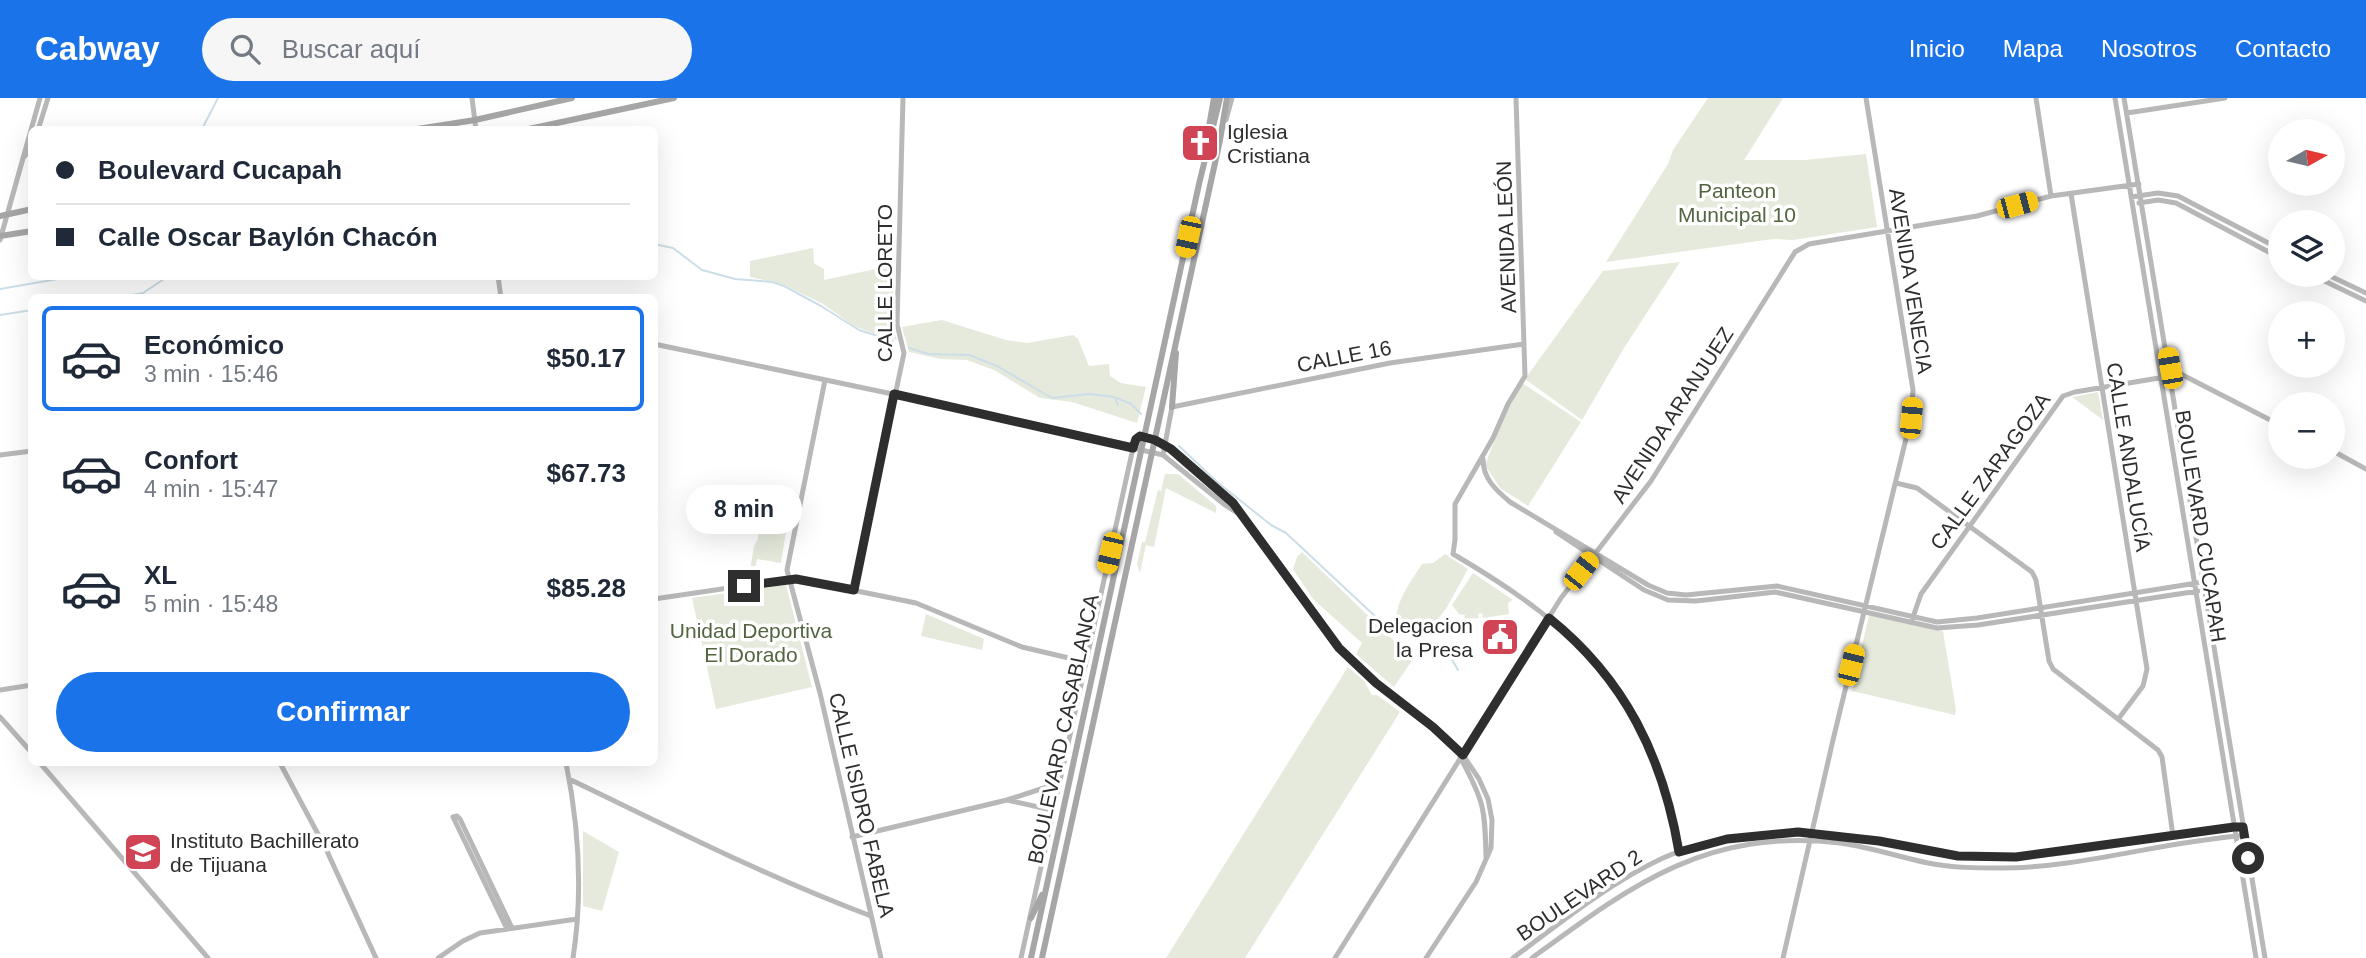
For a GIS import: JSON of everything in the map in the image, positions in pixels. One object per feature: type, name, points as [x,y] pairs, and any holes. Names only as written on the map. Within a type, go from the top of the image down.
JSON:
[{"type":"main road","points":[[437,126],[572,98]]},
{"type":"main road","points":[[543,126],[674,98]]},
{"type":"main road","points":[[1209,141],[1208,126],[1214,98]]},
{"type":"main road","name":"BOULEVARD CASABLANCA","points":[[1031,958],[1220,98]]},
{"type":"main road","name":"BOULEVARD CASABLANCA","points":[[1042,958],[1230,98]]},
{"type":"main road","points":[[4,215],[28,210]]},
{"type":"main road","points":[[0,237],[28,232]]},
{"type":"main road","points":[[1172,407],[1176,342]]},
{"type":"main road","points":[[1031,918],[1046,887]]},
{"type":"street","points":[[32,126],[40,98]]},
{"type":"street","points":[[39,126],[48,98]]},
{"type":"street","points":[[472,98],[476,126]]},
{"type":"street","name":"CALLE LORETO","points":[[854,590],[904,350],[897,324],[903,98]]},
{"type":"street","name":"AVENIDA LEÓN","points":[[1516,98],[1523,378],[1484,456],[1455,505],[1453,555],[1521,596],[1549,618]]},
{"type":"street","name":"AVENIDA VENECIA","points":[[1783,958],[1896,483],[1913,400],[1866,98]]},
{"type":"street","points":[[2036,98],[2051,196]]},
{"type":"street","name":"BOULEVARD CUCAPAH","points":[[2115,98],[2256,958]]},
{"type":"street","name":"BOULEVARD CUCAPAH","points":[[2124,98],[2265,958]]},
{"type":"street","points":[[2127,113],[2225,98]]},
{"type":"street","points":[[0,237],[4,215],[28,141]]},
{"type":"street","points":[[25,156],[28,153]]},
{"type":"street","name":"AVENIDA ARANJUEZ","points":[[1335,958],[1565,592],[1659,470],[1795,252],[1809,244],[1976,216],[2051,196],[2139,184]]},
{"type":"street","points":[[2141,199],[2158,193],[2178,196],[2268,243]]},
{"type":"street","name":"CALLE ANDALUCÍA","points":[[2071,194],[2147,669],[2143,686],[2119,718]]},
{"type":"street","points":[[2132,200],[2168,200],[2176,203],[2268,252]]},
{"type":"street","points":[[2345,283],[2366,293]]},
{"type":"street","points":[[2337,287],[2366,301]]},
{"type":"street","name":"CALLE 16","points":[[1172,407],[1390,363],[1524,344]]},
{"type":"street","points":[[658,345],[894,394],[1163,455],[1242,516]]},
{"type":"street","points":[[2159,369],[2170,368],[2268,419]]},
{"type":"street","name":"CALLE ZARAGOZA","points":[[1912,620],[1921,594],[2063,396],[2171,376]]},
{"type":"street","name":"CALLE ISIDRO FABELA","points":[[825,380],[787,570],[820,693],[881,958]]},
{"type":"street","points":[[1163,455],[1172,407]]},
{"type":"street","points":[[1021,958],[1133,448],[1138,437],[1155,440],[1166,446],[1233,503],[1326,632],[1353,662],[1457,750],[1482,786],[1490,811],[1493,838],[1486,860],[1471,890],[1426,958]]},
{"type":"street","points":[[0,455],[28,452]]},
{"type":"street","points":[[1484,456],[1483,468],[1496,490],[1510,502],[1644,590],[1674,601],[1775,592],[1912,620],[1937,622],[2040,612],[2203,582]]},
{"type":"street","points":[[2345,458],[2366,469]]},
{"type":"street","points":[[1896,483],[1917,488],[2032,572],[2036,580],[2049,661],[2053,669],[2153,744],[2162,757],[2173,836]]},
{"type":"street","points":[[658,598],[789,579],[819,582],[923,606],[1022,647],[1086,662]]},
{"type":"street","points":[[2135,596],[2204,590]]},
{"type":"street","points":[[1549,618],[1570,635],[1604,671],[1633,714],[1659,769],[1679,852]]},
{"type":"street","points":[[2208,664],[2220,686]]},
{"type":"street","points":[[0,690],[28,686]]},
{"type":"street","points":[[0,717],[28,748]]},
{"type":"street","points":[[2220,746],[2234,774]]},
{"type":"street","points":[[43,766],[208,958]]},
{"type":"street","points":[[283,766],[327,849],[376,958]]},
{"type":"street","points":[[567,766],[578,854],[577,919],[573,958]]},
{"type":"street","points":[[569,779],[719,853],[871,916]]},
{"type":"street","points":[[852,837],[1007,800],[1059,783]]},
{"type":"street","points":[[1007,800],[1052,810]]},
{"type":"street","points":[[453,817],[460,819],[509,929],[453,817]]},
{"type":"street","name":"BOULEVARD 2","points":[[1513,958],[1615,885],[1663,858],[1706,843],[1738,837],[1812,832],[1958,856],[1992,857],[2047,854],[2243,827]]},
{"type":"street","name":"BOULEVARD 2","points":[[1532,958],[1620,895],[1670,868],[1708,854],[1739,847],[1810,840],[1870,848],[1929,863],[2002,868],[2050,864],[2245,836]]},
{"type":"street","points":[[438,958],[471,936],[577,919]]},
{"type":"green space","name":"Panteon Municipal 10","points":[[1708,98],[1783,98],[1744,160],[1805,160],[1866,154],[1877,227],[1793,240],[1773,239],[1606,262],[1668,164],[1673,150]]},
{"type":"green space","points":[[813,248],[814,263],[824,269],[824,280],[894,265],[893,326],[897,340],[854,326],[823,304],[782,284],[750,277],[750,261]]},
{"type":"green space","points":[[1680,262],[1624,348],[1582,420],[1525,379],[1603,271]]},
{"type":"green space","points":[[942,320],[1006,340],[1027,343],[1073,335],[1078,339],[1089,366],[1109,364],[1110,376],[1121,383],[1146,387],[1137,423],[1072,402],[1040,398],[994,370],[967,360],[940,359],[909,352],[902,327]]},
{"type":"green space","points":[[1522,383],[1581,422],[1528,506],[1500,488],[1485,465],[1505,414]]},
{"type":"green space","points":[[2098,392],[2103,420],[2072,397]]},
{"type":"green space","points":[[1165,474],[1178,474],[1216,506],[1216,513],[1166,488],[1154,547],[1146,545],[1140,573],[1137,564],[1142,542],[1145,542],[1158,490],[1161,491]]},
{"type":"green space","points":[[758,527],[786,532],[781,563],[757,559],[754,576],[749,576],[754,546],[758,539]]},
{"type":"green space","points":[[1302,552],[1413,659],[1394,687],[1356,654],[1362,643],[1313,599],[1293,569]]},
{"type":"green space","points":[[1445,554],[1468,569],[1447,607],[1426,635],[1396,620],[1397,612],[1405,590],[1422,564],[1433,563]]},
{"type":"green space","points":[[1473,573],[1513,600],[1508,603],[1509,614],[1483,618],[1482,613],[1478,614],[1479,618],[1464,619],[1465,615],[1459,614],[1452,605]]},
{"type":"green space","name":"Unidad Deportiva El Dorado","points":[[786,585],[812,687],[716,709],[692,598]]},
{"type":"green space","points":[[926,614],[984,639],[982,650],[921,636]]},
{"type":"green space","points":[[1869,615],[1943,631],[1955,715],[1852,691]]},
{"type":"green space","points":[[1348,667],[1364,681],[1372,695],[1377,695],[1400,712],[1245,958],[1166,958]]},
{"type":"green space","points":[[583,831],[619,852],[602,911],[583,906]]},
{"type":"waterway","points":[[204,126],[218,98]]},
{"type":"waterway","points":[[658,245],[673,248],[702,270],[735,279],[772,282],[784,286],[859,330],[893,341]]},
{"type":"waterway","points":[[0,289],[52,280]]},
{"type":"waterway","points":[[137,294],[162,280]]},
{"type":"waterway","points":[[0,315],[28,311]]},
{"type":"waterway","points":[[909,348],[929,354],[969,355],[997,366],[1052,398],[1089,394],[1115,397],[1118,405]]},
{"type":"waterway","points":[[1117,398],[1131,404],[1141,414]]},
{"type":"waterway","points":[[1179,446],[1216,481],[1271,525],[1286,533],[1392,632]]},
{"type":"waterway","points":[[1418,647],[1429,653],[1443,649],[1447,651],[1458,670]]},
{"type":"place","name":"Iglesia Cristiana","points":[[1200,143]]},
{"type":"place","name":"Delegacion la Presa","points":[[1500,637]]},
{"type":"place","name":"Instituto Bachillerato de Tijuana","points":[[143,852]]},
{"type":"route","points":[[744,586],[796,579],[854,590],[894,394],[1133,448],[1140,436],[1155,440],[1171,449],[1233,503],[1339,648],[1376,683],[1433,727],[1463,755],[1549,618],[1570,635],[1604,671],[1637,722],[1666,788],[1679,852],[1727,839],[1812,832],[1958,856],[2016,857],[2243,827],[2248,858]]}]
